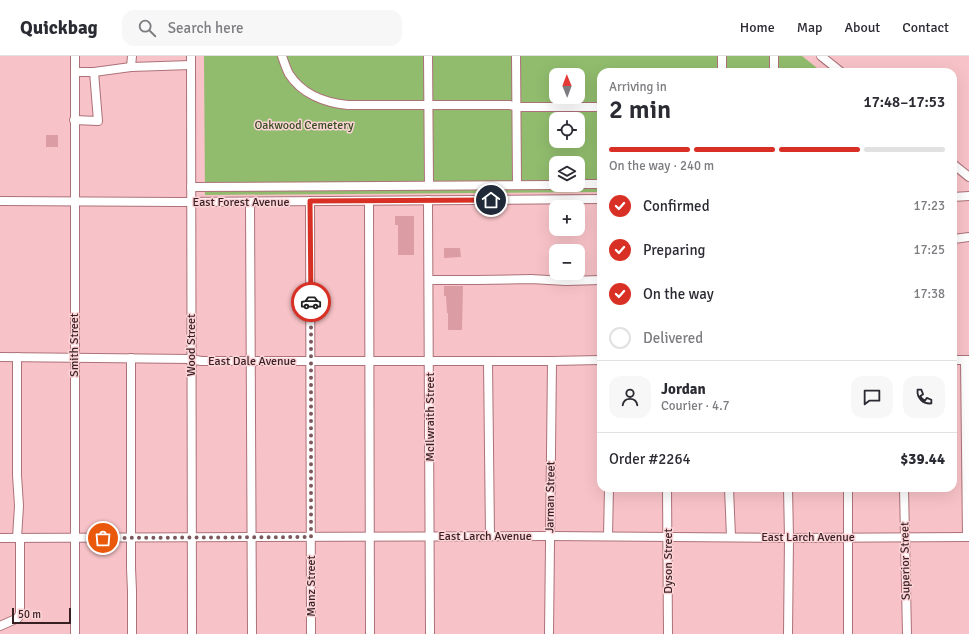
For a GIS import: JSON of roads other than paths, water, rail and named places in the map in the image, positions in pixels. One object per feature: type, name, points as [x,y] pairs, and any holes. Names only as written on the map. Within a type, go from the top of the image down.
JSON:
[{"type":"street","name":"Smith Street","points":[[75,56],[75,634]]},
{"type":"street","points":[[132,56],[132,67]]},
{"type":"street","name":"Wood Street","points":[[191,56],[190,202],[192,634]]},
{"type":"street","points":[[282,56],[288,73],[297,84],[306,91],[334,104],[597,107]]},
{"type":"street","points":[[428,56],[429,185]]},
{"type":"street","points":[[516,56],[517,185]]},
{"type":"street","points":[[722,56],[722,68]]},
{"type":"street","points":[[774,56],[774,68]]},
{"type":"street","points":[[824,57],[836,68]]},
{"type":"street","points":[[75,72],[94,72],[132,67],[191,65]]},
{"type":"street","points":[[74,120],[98,121],[94,72]]},
{"type":"street","points":[[957,167],[969,177]]},
{"type":"street","points":[[191,187],[549,184]]},
{"type":"street","points":[[585,184],[597,184]]},
{"type":"street","points":[[957,196],[969,196]]},
{"type":"street","name":"East Forest Avenue","points":[[0,200],[250,202],[597,199]]},
{"type":"street","name":"McIlwraith Street","points":[[428,200],[430,361],[430,634]]},
{"type":"street","name":"Manz Street","points":[[310,201],[311,634]]},
{"type":"street","points":[[369,201],[370,634]]},
{"type":"street","points":[[250,202],[252,633]]},
{"type":"street","points":[[957,239],[969,237]]},
{"type":"street","points":[[429,280],[597,280]]},
{"type":"street","name":"East Dale Avenue","points":[[0,357],[191,359],[201,361],[597,360]]},
{"type":"street","points":[[0,626],[18,618],[20,613],[18,538],[19,506],[17,475],[17,357]]},
{"type":"street","points":[[131,358],[132,634]]},
{"type":"street","points":[[967,360],[968,537]]},
{"type":"street","points":[[488,361],[490,536]]},
{"type":"street","name":"Jarman Street","points":[[550,634],[552,361]]},
{"type":"street","points":[[608,536],[609,492]]},
{"type":"street","name":"Dyson Street","points":[[668,492],[668,634]]},
{"type":"street","points":[[729,492],[730,537]]},
{"type":"street","points":[[788,492],[788,634]]},
{"type":"street","points":[[848,492],[848,634]]},
{"type":"street","name":"Superior Street","points":[[904,492],[907,634]]},
{"type":"street","name":"East Larch Avenue","points":[[0,538],[369,536],[668,536],[789,538],[968,537]]},
{"type":"park label","name":"Oakwood Cemetery","points":[[304,125]]}]
